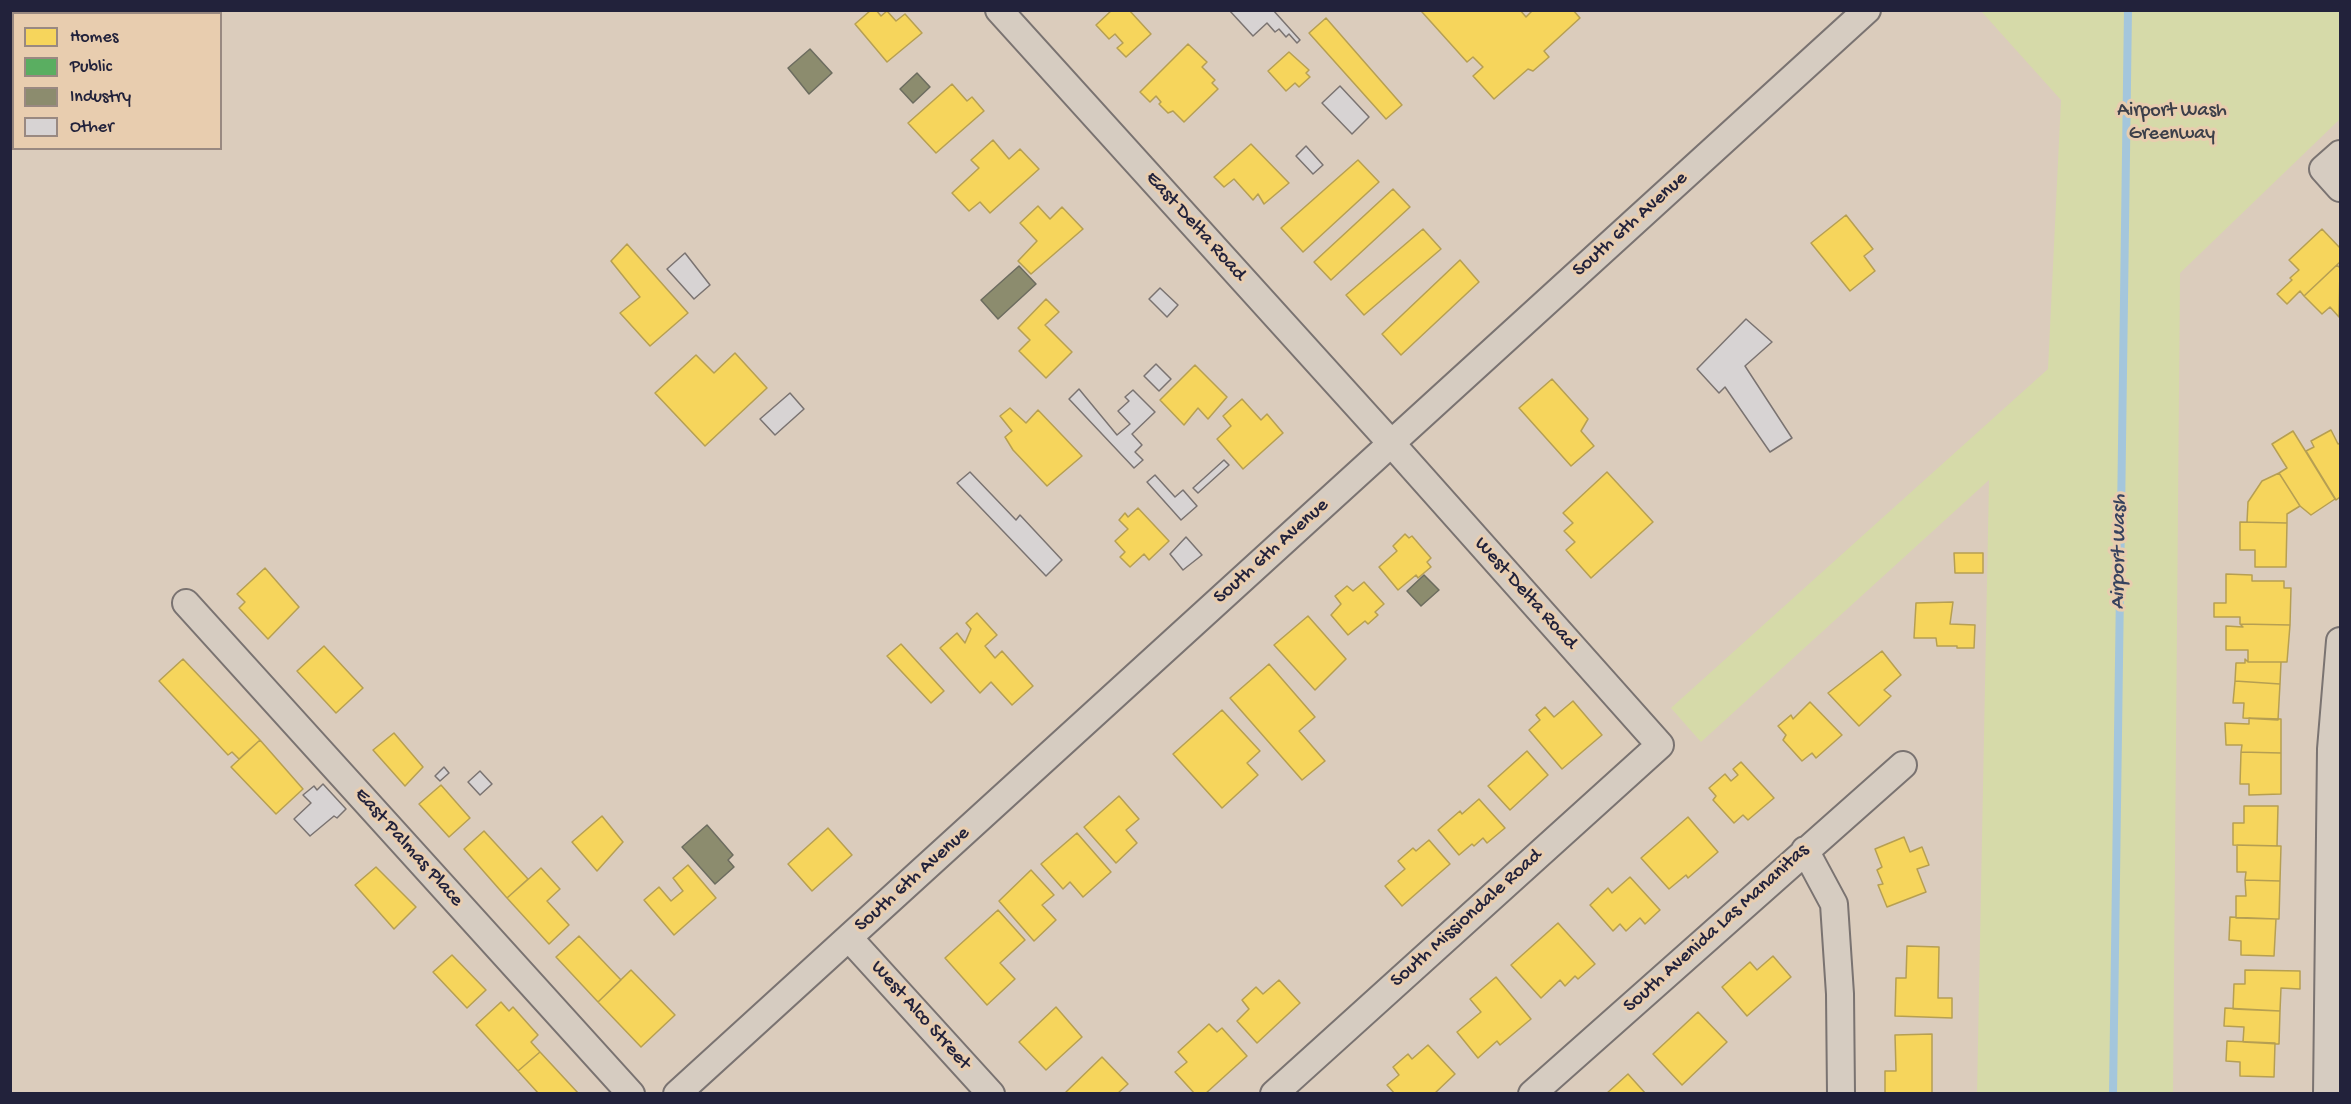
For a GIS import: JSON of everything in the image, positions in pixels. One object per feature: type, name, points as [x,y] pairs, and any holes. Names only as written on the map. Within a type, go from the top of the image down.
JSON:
[{"type":"street","name":"East Delta Road","points":[[999,10],[1391,443]]},
{"type":"street","name":"South 6th Avenue","points":[[677,1094],[1867,10]]},
{"type":"street","points":[[2332,161],[2340,188]]},
{"type":"street","name":"West Delta Road","points":[[1391,443],[1660,745]]},
{"type":"street","name":"East Palmas Place","points":[[186,603],[631,1094]]},
{"type":"street","points":[[2327,1094],[2340,640]]},
{"type":"street","name":"South Missiondale Road","points":[[1275,1094],[1660,745]]},
{"type":"street","name":"South Avenida Las Mananitas","points":[[1532,1094],[1902,765]]},
{"type":"street","points":[[1805,850],[1834,904],[1840,994],[1841,1094]]},
{"type":"street","name":"West Alco Street","points":[[849,938],[991,1094]]},
{"type":"green space","name":"Airport Wash Greenway","points":[[1981,11],[2340,11],[2340,119],[2180,273],[2173,1093],[1977,1093],[1989,480],[1701,742],[1671,708],[2048,369],[2061,100]]},
{"type":"building: Homes","points":[[871,10],[876,10],[881,16],[887,11],[896,21],[905,14],[922,33],[887,62],[855,24]]},
{"type":"building: Homes","points":[[1112,10],[1129,10],[1151,34],[1126,57],[1117,48],[1123,43],[1115,34],[1109,39],[1096,25]]},
{"type":"building: Homes","points":[[1424,10],[1520,10],[1526,17],[1533,10],[1573,10],[1580,18],[1544,51],[1549,57],[1533,71],[1528,69],[1494,99],[1473,76],[1483,67],[1473,57],[1467,62],[1422,12]]},
{"type":"building: Homes","points":[[1326,18],[1402,105],[1386,119],[1309,33]]},
{"type":"building: Homes","points":[[1188,44],[1207,62],[1202,67],[1215,80],[1212,83],[1218,89],[1184,122],[1173,111],[1168,113],[1159,104],[1161,102],[1156,96],[1150,102],[1140,92]]},
{"type":"building: Homes","points":[[1289,52],[1309,70],[1306,73],[1310,77],[1299,87],[1295,83],[1286,91],[1268,71]]},
{"type":"building: Homes","points":[[952,84],[967,101],[972,97],[984,111],[936,153],[908,123]]},
{"type":"building: Homes","points":[[993,140],[1009,159],[1020,149],[1039,169],[990,213],[980,202],[969,211],[952,193],[979,168],[971,160]]},
{"type":"building: Homes","points":[[1251,144],[1289,183],[1264,204],[1258,194],[1253,200],[1234,179],[1224,187],[1214,177]]},
{"type":"building: Homes","points":[[1358,160],[1379,182],[1303,252],[1281,228]]},
{"type":"building: Homes","points":[[1393,189],[1410,207],[1331,280],[1314,262]]},
{"type":"building: Homes","points":[[1038,206],[1050,219],[1062,207],[1083,229],[1031,274],[1018,261],[1037,241],[1020,223]]},
{"type":"building: Homes","points":[[1846,215],[1873,249],[1864,256],[1875,271],[1850,291],[1811,243]]},
{"type":"building: Homes","points":[[1423,229],[1441,249],[1364,315],[1346,295]]},
{"type":"building: Homes","points":[[2322,229],[2340,248],[2340,262],[2304,296],[2300,291],[2287,304],[2277,294],[2299,270],[2289,260]]},
{"type":"building: Homes","points":[[627,244],[688,313],[650,346],[620,313],[640,297],[611,261]]},
{"type":"building: Homes","points":[[1460,260],[1479,282],[1401,355],[1382,334]]},
{"type":"building: Homes","points":[[2337,265],[2340,268],[2339,317],[2330,307],[2322,314],[2304,296]]},
{"type":"building: Homes","points":[[1046,299],[1059,312],[1045,325],[1072,352],[1046,378],[1019,351],[1030,340],[1018,328]]},
{"type":"building: Homes","points":[[735,353],[767,388],[705,446],[655,393],[696,355],[714,373]]},
{"type":"building: Homes","points":[[1195,365],[1227,397],[1208,419],[1198,408],[1184,425],[1160,400]]},
{"type":"building: Homes","points":[[1552,379],[1588,419],[1581,431],[1594,446],[1571,466],[1519,408]]},
{"type":"building: Homes","points":[[1242,399],[1261,420],[1267,414],[1283,433],[1243,469],[1217,439],[1231,426],[1223,416]]},
{"type":"building: Homes","points":[[1010,408],[1026,423],[1038,410],[1082,456],[1047,486],[1013,450],[1005,437],[1012,431],[1000,416]]},
{"type":"building: Homes","points":[[2331,430],[2338,444],[2340,443],[2340,497],[2336,500],[2306,451],[2314,447],[2311,441]]},
{"type":"building: Homes","points":[[2293,431],[2335,499],[2311,515],[2300,506],[2279,473],[2287,468],[2272,444]]},
{"type":"building: Homes","points":[[1607,472],[1653,522],[1591,578],[1566,550],[1575,542],[1564,531],[1573,523],[1563,513]]},
{"type":"building: Homes","points":[[2279,473],[2300,506],[2287,514],[2287,523],[2247,522],[2248,502],[2262,481]]},
{"type":"building: Homes","points":[[1138,508],[1169,541],[1149,560],[1144,554],[1130,567],[1120,557],[1125,552],[1115,541],[1128,529],[1119,520],[1125,513],[1128,517]]},
{"type":"building: Homes","points":[[2240,522],[2287,523],[2286,567],[2255,567],[2255,550],[2240,550]]},
{"type":"building: Homes","points":[[1405,534],[1409,538],[1412,536],[1431,558],[1427,562],[1431,567],[1418,578],[1416,575],[1398,590],[1379,567],[1397,551],[1393,546]]},
{"type":"building: Homes","points":[[1954,553],[1983,553],[1983,573],[1955,573]]},
{"type":"building: Homes","points":[[265,568],[299,607],[268,639],[239,608],[245,602],[237,594]]},
{"type":"building: Homes","points":[[2226,574],[2252,575],[2252,581],[2284,581],[2284,588],[2291,588],[2290,625],[2240,624],[2240,617],[2214,617],[2214,603],[2226,603]]},
{"type":"building: Homes","points":[[1364,582],[1384,604],[1375,612],[1378,615],[1368,624],[1365,621],[1348,635],[1331,615],[1341,604],[1335,596],[1347,586],[1353,591]]},
{"type":"building: Homes","points":[[1953,602],[1950,624],[1975,625],[1974,648],[1937,646],[1936,638],[1914,638],[1916,603]]},
{"type":"building: Homes","points":[[977,613],[997,635],[985,646],[995,658],[1002,651],[1033,686],[1012,705],[991,682],[980,693],[940,648],[957,633],[965,643],[971,629],[966,623]]},
{"type":"building: Homes","points":[[1308,616],[1346,659],[1315,690],[1274,645]]},
{"type":"building: Homes","points":[[2240,624],[2290,625],[2287,662],[2248,662],[2248,650],[2226,650],[2226,626],[2243,627]]},
{"type":"building: Homes","points":[[901,644],[944,691],[931,703],[887,656]]},
{"type":"building: Homes","points":[[324,646],[363,688],[336,713],[297,671]]},
{"type":"building: Homes","points":[[1882,651],[1901,675],[1884,690],[1891,696],[1859,726],[1828,693]]},
{"type":"building: Homes","points":[[183,659],[260,740],[239,759],[232,752],[228,755],[159,681]]},
{"type":"building: Homes","points":[[2245,659],[2248,662],[2281,662],[2280,684],[2235,681],[2236,663],[2245,663]]},
{"type":"building: Homes","points":[[1269,664],[1315,717],[1299,731],[1325,761],[1302,780],[1230,698]]},
{"type":"building: Homes","points":[[2235,681],[2280,684],[2278,720],[2243,718],[2244,703],[2233,703]]},
{"type":"building: Homes","points":[[1573,701],[1602,735],[1562,769],[1529,730],[1540,720],[1536,715],[1545,707],[1554,717]]},
{"type":"building: Homes","points":[[1810,702],[1842,735],[1816,758],[1812,753],[1802,761],[1783,740],[1786,735],[1778,726],[1791,715],[1793,719]]},
{"type":"building: Homes","points":[[1222,710],[1260,751],[1247,763],[1258,775],[1222,808],[1173,754]]},
{"type":"building: Homes","points":[[2249,718],[2281,719],[2281,753],[2241,752],[2242,745],[2226,745],[2225,723],[2249,724]]},
{"type":"building: Homes","points":[[394,733],[423,767],[405,786],[373,750]]},
{"type":"building: Homes","points":[[260,740],[303,789],[276,814],[231,767]]},
{"type":"building: Homes","points":[[1527,751],[1548,775],[1510,810],[1488,786]]},
{"type":"building: Homes","points":[[2241,752],[2281,753],[2281,794],[2249,795],[2249,784],[2240,784]]},
{"type":"building: Homes","points":[[1741,762],[1774,798],[1748,820],[1743,815],[1734,823],[1713,800],[1716,796],[1709,788],[1725,774],[1731,781],[1738,775],[1733,769]]},
{"type":"building: Homes","points":[[441,785],[470,818],[449,837],[419,804]]},
{"type":"building: Homes","points":[[1119,796],[1139,819],[1126,830],[1137,843],[1116,863],[1084,827]]},
{"type":"building: Homes","points":[[1479,799],[1505,828],[1487,843],[1483,838],[1459,855],[1438,830],[1460,811],[1462,814]]},
{"type":"building: Homes","points":[[2244,806],[2278,806],[2277,846],[2233,845],[2233,823],[2244,823]]},
{"type":"building: Homes","points":[[602,816],[623,842],[597,871],[572,842]]},
{"type":"building: Homes","points":[[1688,817],[1718,852],[1688,878],[1686,875],[1669,889],[1641,858]]},
{"type":"building: Homes","points":[[828,828],[852,855],[812,891],[788,864]]},
{"type":"building: Homes","points":[[484,831],[528,879],[507,898],[464,849]]},
{"type":"building: Homes","points":[[1077,833],[1111,872],[1083,897],[1070,882],[1063,889],[1041,864]]},
{"type":"building: Homes","points":[[1904,837],[1910,852],[1922,847],[1929,865],[1917,869],[1926,892],[1887,907],[1878,885],[1883,884],[1877,870],[1882,867],[1875,849]]},
{"type":"building: Homes","points":[[1429,840],[1450,864],[1402,906],[1385,886],[1405,869],[1398,861],[1413,848],[1416,851]]},
{"type":"building: Homes","points":[[2237,845],[2281,846],[2280,881],[2245,880],[2246,872],[2237,872]]},
{"type":"building: Homes","points":[[688,865],[716,898],[674,935],[644,900],[659,887],[671,901],[683,891],[673,878]]},
{"type":"building: Homes","points":[[376,867],[416,907],[394,929],[355,885]]},
{"type":"building: Homes","points":[[541,868],[560,889],[547,901],[569,925],[549,944],[507,898]]},
{"type":"building: Homes","points":[[1031,870],[1054,895],[1042,905],[1056,920],[1034,941],[999,901]]},
{"type":"building: Homes","points":[[1630,877],[1660,910],[1645,924],[1640,918],[1626,931],[1620,924],[1613,931],[1590,905],[1608,888],[1612,893]]},
{"type":"building: Homes","points":[[2245,880],[2280,881],[2279,919],[2236,918],[2236,896],[2246,896]]},
{"type":"building: Homes","points":[[998,910],[1025,940],[1000,963],[1015,979],[987,1005],[945,958]]},
{"type":"building: Homes","points":[[2230,917],[2276,919],[2274,956],[2241,955],[2241,941],[2229,940]]},
{"type":"building: Homes","points":[[1558,923],[1595,964],[1578,979],[1575,976],[1565,986],[1560,980],[1541,998],[1511,965]]},
{"type":"building: Homes","points":[[579,936],[621,980],[598,1002],[556,957]]},
{"type":"building: Homes","points":[[1907,946],[1939,947],[1938,998],[1952,998],[1952,1018],[1895,1016],[1896,978],[1906,978]]},
{"type":"building: Homes","points":[[452,955],[486,990],[467,1008],[433,972]]},
{"type":"building: Homes","points":[[1773,956],[1791,977],[1747,1016],[1722,987],[1750,962],[1757,970]]},
{"type":"building: Homes","points":[[631,970],[675,1015],[641,1047],[598,1002]]},
{"type":"building: Homes","points":[[2245,970],[2300,971],[2300,989],[2281,988],[2280,1011],[2233,1009],[2234,984],[2245,984]]},
{"type":"building: Homes","points":[[1496,977],[1531,1019],[1500,1045],[1497,1041],[1478,1058],[1457,1032],[1481,1012],[1470,999]]},
{"type":"building: Homes","points":[[1279,980],[1300,1003],[1257,1043],[1237,1021],[1249,1009],[1242,1000],[1256,987],[1263,994]]},
{"type":"building: Homes","points":[[501,1002],[509,1011],[513,1007],[538,1035],[531,1042],[540,1052],[518,1071],[476,1025]]},
{"type":"building: Homes","points":[[1056,1007],[1082,1037],[1046,1070],[1019,1042]]},
{"type":"building: Homes","points":[[2225,1008],[2280,1011],[2279,1044],[2243,1042],[2244,1027],[2224,1026]]},
{"type":"building: Homes","points":[[1698,1012],[1727,1042],[1682,1085],[1653,1054]]},
{"type":"building: Homes","points":[[1209,1024],[1217,1032],[1222,1028],[1247,1056],[1205,1094],[1195,1094],[1175,1072],[1187,1062],[1178,1052]]},
{"type":"building: Homes","points":[[1932,1034],[1932,1094],[1885,1094],[1885,1071],[1896,1071],[1895,1035]]},
{"type":"building: Homes","points":[[2227,1041],[2275,1043],[2274,1077],[2240,1076],[2240,1062],[2226,1061]]},
{"type":"building: Homes","points":[[1428,1045],[1455,1074],[1434,1094],[1395,1094],[1387,1085],[1399,1075],[1393,1067],[1408,1054],[1412,1059]]},
{"type":"building: Homes","points":[[540,1052],[579,1094],[539,1094],[518,1071]]},
{"type":"building: Homes","points":[[1102,1057],[1128,1084],[1117,1094],[1067,1094],[1066,1092]]},
{"type":"building: Homes","points":[[1628,1074],[1646,1094],[1606,1094]]},
{"type":"building: Public","points":[[10,51],[12,52],[12,122],[10,123]]},
{"type":"building: Industry","points":[[810,49],[832,73],[809,94],[788,68]]},
{"type":"building: Industry","points":[[917,73],[930,87],[913,103],[900,89]]},
{"type":"building: Industry","points":[[1019,266],[1036,284],[998,319],[981,300]]},
{"type":"building: Industry","points":[[1424,575],[1439,590],[1421,606],[1407,591]]},
{"type":"building: Industry","points":[[707,825],[733,855],[728,860],[734,867],[715,884],[682,847]]},
{"type":"building: Other","points":[[1229,10],[1273,10],[1300,40],[1297,43],[1289,34],[1286,37],[1279,29],[1275,32],[1267,23],[1253,36]]},
{"type":"building: Other","points":[[1340,86],[1369,117],[1352,134],[1322,103]]},
{"type":"building: Other","points":[[1306,146],[1323,165],[1313,174],[1296,156]]},
{"type":"building: Other","points":[[685,253],[710,285],[694,299],[667,269]]},
{"type":"building: Other","points":[[1160,288],[1178,305],[1167,317],[1149,299]]},
{"type":"building: Other","points":[[1746,319],[1772,342],[1745,366],[1792,438],[1770,452],[1725,387],[1719,393],[1697,369]]},
{"type":"building: Other","points":[[1156,364],[1171,379],[1159,391],[1144,376]]},
{"type":"building: Other","points":[[1079,389],[1117,435],[1130,424],[1118,411],[1129,401],[1125,397],[1133,390],[1155,412],[1132,434],[1142,445],[1135,452],[1143,460],[1134,468],[1069,399]]},
{"type":"building: Other","points":[[790,393],[804,409],[775,435],[760,419]]},
{"type":"building: Other","points":[[1224,460],[1229,465],[1198,493],[1193,488]]},
{"type":"building: Other","points":[[970,472],[1016,520],[1020,515],[1062,560],[1046,576],[957,483]]},
{"type":"building: Other","points":[[1155,475],[1175,497],[1183,490],[1197,506],[1181,520],[1147,482]]},
{"type":"building: Other","points":[[1186,537],[1202,555],[1183,570],[1170,554]]},
{"type":"building: Other","points":[[444,767],[449,773],[440,781],[435,776]]},
{"type":"building: Other","points":[[480,771],[492,784],[480,795],[468,782]]},
{"type":"building: Other","points":[[323,784],[346,809],[337,818],[334,816],[310,836],[294,819],[311,803],[303,795],[314,786],[317,790]]},
{"type":"waterway","name":"Airport Wash","points":[[2113,1094],[2128,10]]}]
